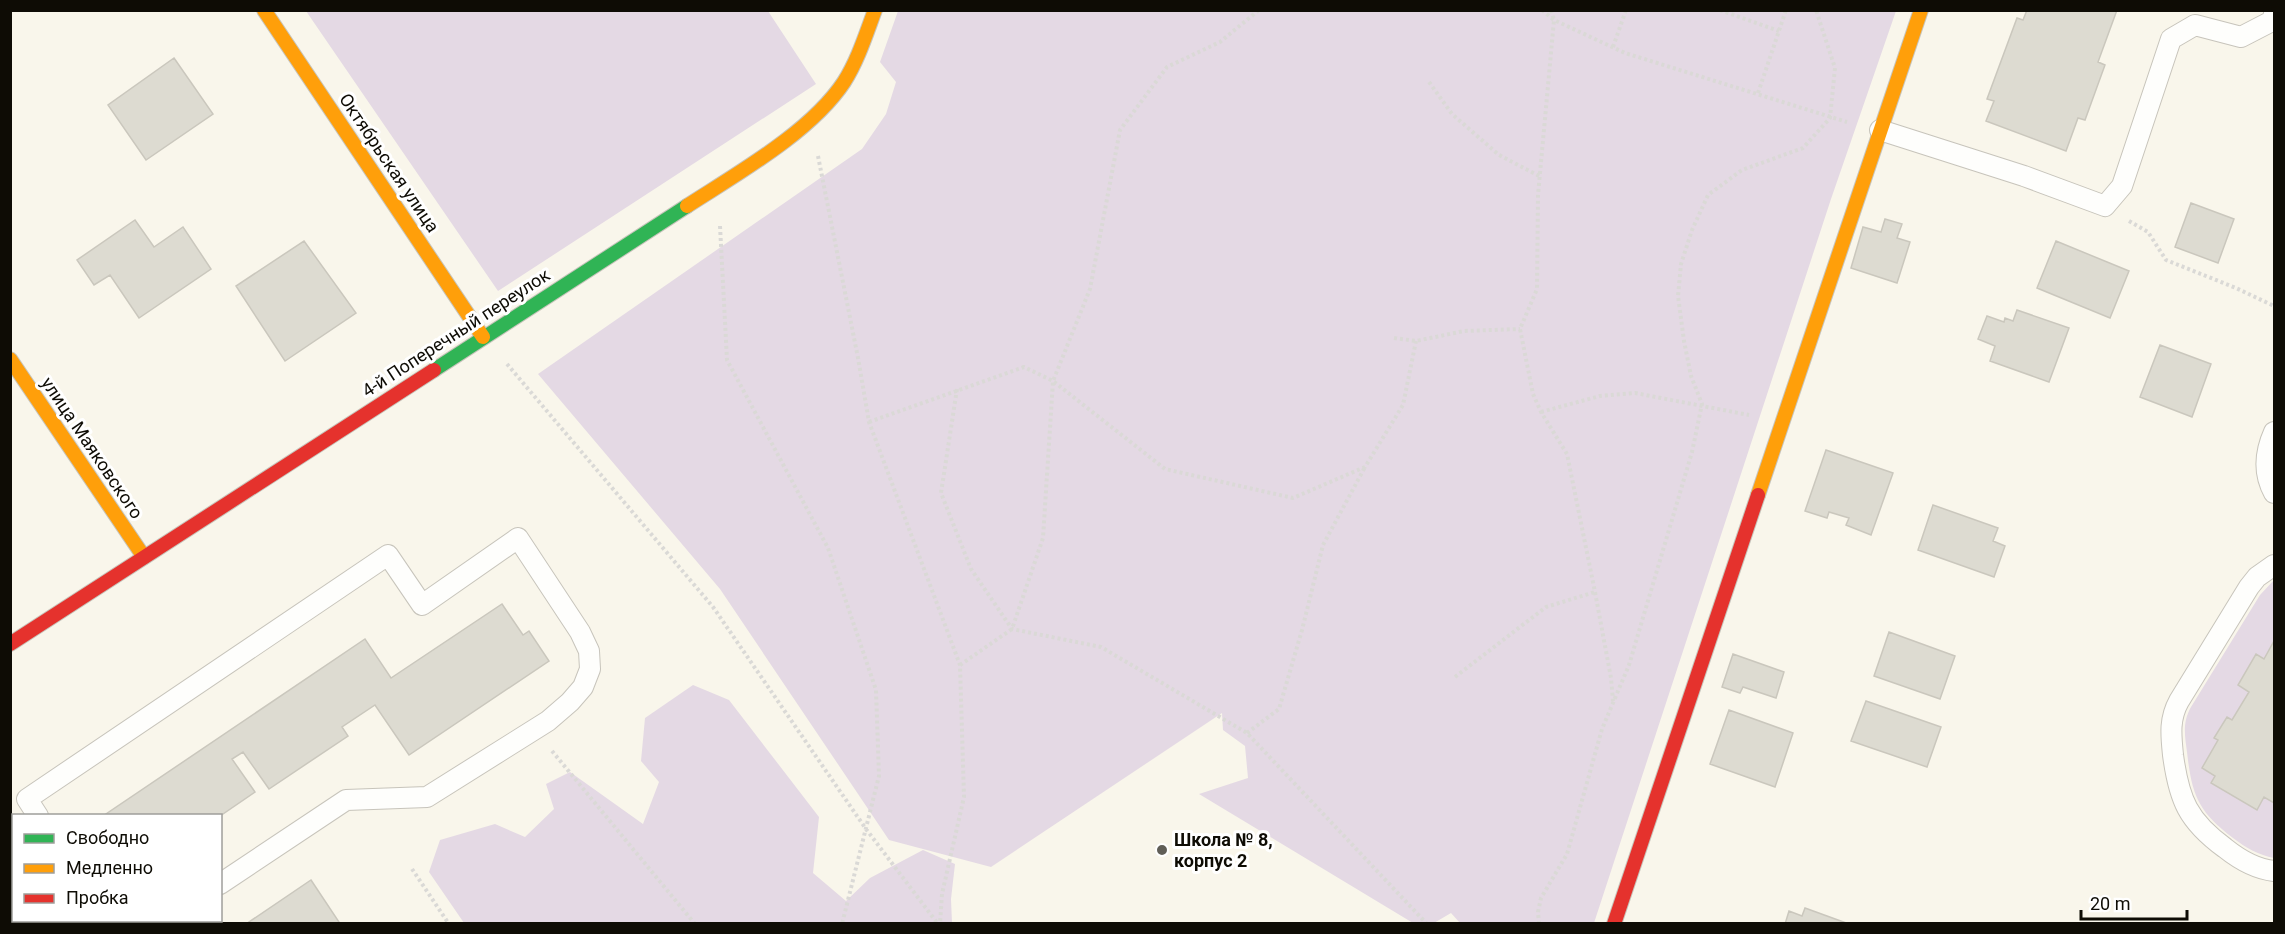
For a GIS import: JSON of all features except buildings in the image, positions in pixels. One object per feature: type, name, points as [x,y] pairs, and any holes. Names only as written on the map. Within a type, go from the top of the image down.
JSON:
[{"type":"street","name":"Октябрьская улица","points":[[264,10],[483,337]]},
{"type":"street","name":"4-й Поперечный переулок","points":[[10,644],[717,186],[802,126],[823,108],[844,83],[860,53],[875,10]]},
{"type":"street","points":[[1614,924],[1921,10]]},
{"type":"street","name":"улица Маяковского","points":[[10,359],[144,557]]},
{"type":"lane","points":[[1880,130],[2024,176],[2105,206],[2122,186],[2170,39],[2195,25],[2241,37],[2272,21],[2274,14]]},
{"type":"lane","points":[[2274,432],[2266,462],[2267,475],[2274,493]]},
{"type":"lane","points":[[37,814],[27,799],[388,555],[422,605],[518,538],[590,651],[590,669],[583,687],[570,702],[537,728],[427,797],[346,800],[222,883]]},
{"type":"lane","points":[[2274,565],[2249,587],[2175,709],[2171,720],[2171,731],[2176,781],[2182,799],[2195,823],[2242,861],[2274,871]]},
{"type":"path","points":[[960,665],[1012,629],[1043,537],[1053,381],[1090,289],[1120,130],[1167,67],[1220,42],[1259,10]]},
{"type":"path","points":[[1542,10],[1554,20],[1625,53],[1758,93],[1830,118],[1880,130]]},
{"type":"path","points":[[1551,10],[1554,20],[1538,195],[1537,289],[1520,329],[1533,394],[1541,412],[1567,454],[1611,678],[1613,702]]},
{"type":"path","points":[[1613,47],[1626,10]]},
{"type":"path","points":[[1720,10],[1779,31]]},
{"type":"path","points":[[1758,93],[1786,10]]},
{"type":"path","points":[[1539,924],[1538,912],[1541,898],[1567,854],[1602,729],[1629,665],[1692,452],[1702,404],[1691,376],[1684,341],[1678,296],[1681,264],[1692,230],[1708,195],[1742,170],[1803,148],[1830,118],[1835,68],[1816,10]]},
{"type":"path","points":[[1429,82],[1452,114],[1498,155],[1541,177]]},
{"type":"path","points":[[817,152],[869,422],[960,665],[964,797],[942,894],[939,924]]},
{"type":"path","points":[[717,186],[727,360],[828,548],[876,690],[879,776],[842,924]]},
{"type":"path","points":[[2105,206],[2148,232],[2166,260],[2274,306]]},
{"type":"path","points":[[1394,338],[1416,341],[1464,331],[1520,329]]},
{"type":"path","points":[[483,337],[713,607],[866,829],[939,924]]},
{"type":"path","points":[[1247,732],[1279,709],[1323,545],[1365,467],[1403,405],[1416,341]]},
{"type":"path","points":[[869,422],[1024,366],[1053,381],[1165,469],[1293,498],[1365,467]]},
{"type":"path","points":[[957,389],[941,493],[971,568],[1012,629],[1101,647],[1247,732],[1427,924]]},
{"type":"path","points":[[1541,412],[1600,396],[1635,393],[1702,404],[1782,422]]},
{"type":"path","points":[[1455,677],[1546,607],[1595,592]]},
{"type":"path","points":[[537,728],[554,753],[695,924]]},
{"type":"path","points":[[412,870],[449,924]]},
{"type":"shaded area","points":[[306,11],[768,11],[816,84],[498,291]]},
{"type":"shaded area","points":[[898,11],[1896,11],[1831,199],[1594,923],[1460,923],[1451,913],[1434,923],[1413,923],[1199,794],[1248,778],[1245,746],[1223,730],[1222,713],[991,867],[889,840],[720,589],[538,374],[862,149],[886,114],[896,82],[880,62]]},
{"type":"shaded area","points":[[2274,580],[2274,858],[2258,853],[2238,842],[2204,811],[2191,780],[2185,730],[2186,719],[2191,707],[2260,595]]},
{"type":"shaded area","points":[[693,685],[729,700],[819,817],[813,873],[846,901],[870,878],[923,850],[955,864],[951,899],[952,923],[464,923],[429,872],[440,840],[495,824],[525,837],[554,809],[546,784],[570,772],[643,824],[659,782],[641,761],[645,718]]},
{"type":"traffic: fast","points":[[434,370],[687,206]]},
{"type":"traffic: slow","points":[[264,10],[483,337]]},
{"type":"traffic: slow","points":[[687,206],[772,150],[813,118],[844,82],[875,10]]},
{"type":"traffic: slow","points":[[1758,495],[1921,10]]},
{"type":"traffic: slow","points":[[10,359],[144,557]]},
{"type":"traffic: jam","points":[[10,644],[434,370]]},
{"type":"traffic: jam","points":[[1614,924],[1758,495]]},
{"type":"place","name":"Школа № 8, корпус 2","points":[[1162,850]]}]
